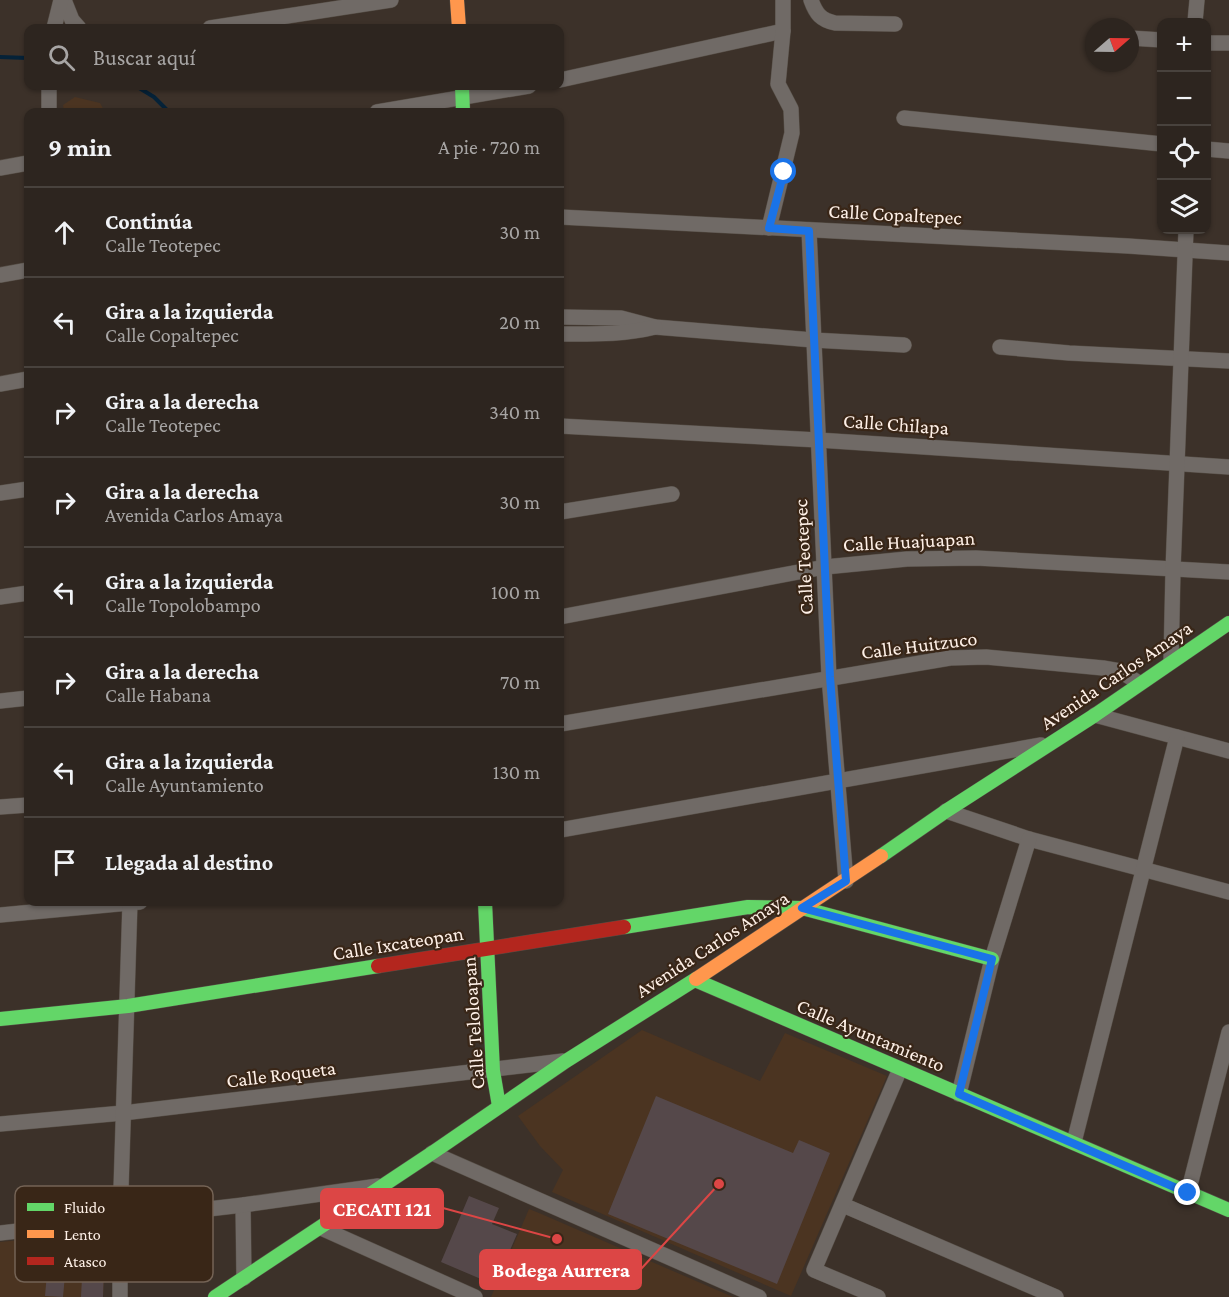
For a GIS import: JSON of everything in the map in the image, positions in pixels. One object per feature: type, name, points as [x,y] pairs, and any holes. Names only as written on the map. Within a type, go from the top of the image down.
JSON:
[{"type":"main road","points":[[457,0],[459,24]]},
{"type":"main road","name":"Avenida Carlos Amaya","points":[[215,1297],[321,1228],[566,1060],[695,980],[846,881],[946,811],[1095,715],[1229,623]]},
{"type":"main road","name":"Calle Teloloapan","points":[[484,906],[493,1071],[499,1106]]},
{"type":"main road","name":"Calle Ixcateopan","points":[[0,1019],[128,1006],[748,907],[802,908],[992,959]]},
{"type":"main road","name":"Calle Ayuntamiento","points":[[695,980],[1229,1210]]},
{"type":"street","points":[[55,24],[63,0]]},
{"type":"street","points":[[63,0],[76,24]]},
{"type":"street","points":[[236,24],[392,0]]},
{"type":"street","points":[[769,228],[792,132],[791,109],[777,84],[783,31],[783,0]]},
{"type":"street","points":[[1195,18],[1197,0]]},
{"type":"street","points":[[813,5],[821,18],[836,23],[895,24]]},
{"type":"street","points":[[564,79],[783,31]]},
{"type":"street","points":[[1139,39],[1157,40]]},
{"type":"street","points":[[1211,43],[1229,43]]},
{"type":"street","points":[[49,90],[49,108]]},
{"type":"street","points":[[403,108],[508,90]]},
{"type":"street","points":[[904,118],[1157,144]]},
{"type":"street","points":[[1211,149],[1229,151]]},
{"type":"street","points":[[0,168],[24,164]]},
{"type":"street","name":"Calle Copaltepec","points":[[564,217],[1229,253]]},
{"type":"street","name":"Calle Teotepec","points":[[809,231],[830,677],[846,881]]},
{"type":"street","points":[[1172,660],[1173,570],[1186,234]]},
{"type":"street","points":[[0,275],[24,271]]},
{"type":"street","points":[[564,317],[621,318],[655,327],[904,345]]},
{"type":"street","points":[[564,334],[637,332],[655,327]]},
{"type":"street","points":[[1000,347],[1229,361]]},
{"type":"street","points":[[0,384],[24,381]]},
{"type":"street","name":"Calle Chilapa","points":[[564,426],[1229,467]]},
{"type":"street","points":[[0,493],[24,490]]},
{"type":"street","points":[[564,511],[672,494]]},
{"type":"street","name":"Calle Huajuapan","points":[[564,616],[825,567],[907,559],[976,558],[1229,572]]},
{"type":"street","points":[[0,597],[24,594]]},
{"type":"street","name":"Calle Huitzuco","points":[[564,723],[950,658],[986,657],[1102,668],[1120,671],[1139,683]]},
{"type":"street","points":[[0,701],[24,698]]},
{"type":"street","points":[[1095,715],[1229,751]]},
{"type":"street","points":[[1074,1142],[1177,737]]},
{"type":"street","points":[[564,829],[1051,743]]},
{"type":"street","points":[[0,807],[24,805]]},
{"type":"street","points":[[946,811],[1029,838],[1229,892]]},
{"type":"street","points":[[959,1094],[992,959],[1029,838]]},
{"type":"street","points":[[0,915],[93,906]]},
{"type":"street","points":[[121,1186],[134,906]]},
{"type":"street","points":[[1188,1193],[1229,1032]]},
{"type":"street","name":"Calle Roqueta","points":[[0,1125],[493,1071],[566,1060]]},
{"type":"street","points":[[878,1297],[814,1270],[900,1069]]},
{"type":"street","points":[[432,1153],[759,1297]]},
{"type":"street","points":[[213,1209],[381,1185]]},
{"type":"street","points":[[243,1205],[244,1278]]},
{"type":"street","points":[[843,1205],[1056,1297]]},
{"type":"street","points":[[321,1228],[475,1297]]},
{"type":"street","points":[[0,1233],[15,1232]]},
{"type":"shaded area","points":[[75,97],[100,103],[103,108],[63,108],[63,105]]},
{"type":"shaded area","points":[[642,1030],[760,1081],[785,1033],[887,1076],[791,1296],[552,1192],[563,1170],[540,1146],[518,1116]]},
{"type":"shaded area","points":[[529,1209],[539,1213],[733,1297],[491,1297]]},
{"type":"shaded area","points":[[15,1241],[15,1282],[104,1282],[103,1297],[0,1297],[0,1242]]},
{"type":"building","points":[[656,1096],[793,1153],[799,1140],[830,1153],[777,1284],[608,1214]]},
{"type":"building","points":[[469,1196],[499,1208],[492,1224],[517,1234],[495,1285],[441,1262]]},
{"type":"building","points":[[46,1282],[64,1282],[63,1297],[45,1296]]},
{"type":"building","points":[[82,1282],[104,1282],[103,1297],[81,1297]]},
{"type":"waterway","points":[[0,57],[24,58]]},
{"type":"waterway","points":[[143,90],[165,108]]},
{"type":"traffic: fast","points":[[462,90],[463,108]]},
{"type":"traffic: fast","points":[[881,856],[946,811],[1095,715],[1229,623]]},
{"type":"traffic: fast","points":[[485,906],[493,1071],[499,1106]]},
{"type":"traffic: fast","points":[[624,927],[748,907],[802,908],[992,959]]},
{"type":"traffic: fast","points":[[0,1019],[128,1006],[378,966]]},
{"type":"traffic: fast","points":[[215,1297],[566,1061],[696,979]]},
{"type":"traffic: fast","points":[[695,980],[1229,1210]]},
{"type":"traffic: slow","points":[[457,0],[459,24]]},
{"type":"traffic: slow","points":[[696,979],[881,856]]},
{"type":"traffic: jam","points":[[378,966],[624,927]]},
{"type":"place","name":"Bodega Aurrera","points":[[719,1184]]},
{"type":"place","name":"CECATI 121","points":[[557,1239]]},
{"type":"route","points":[[784,172],[769,228],[809,231],[830,677],[846,881],[802,908],[992,959],[959,1094],[1188,1193]]}]
